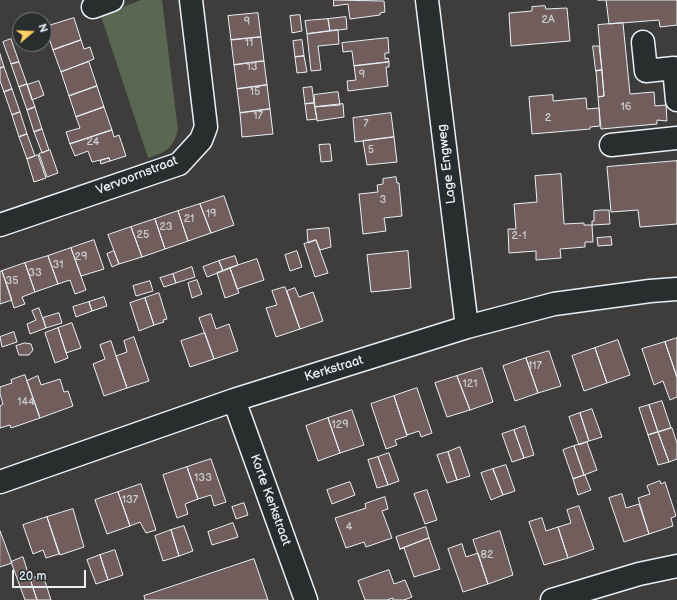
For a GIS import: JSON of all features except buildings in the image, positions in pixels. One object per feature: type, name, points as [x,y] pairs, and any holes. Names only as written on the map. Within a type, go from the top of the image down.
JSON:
[{"type":"street","name":"Vervoornstraat","points":[[0,225],[179,164],[201,140],[206,127],[191,0]]},
{"type":"street","name":"Lage Engweg","points":[[427,0],[467,328]]},
{"type":"street","points":[[643,42],[646,71],[674,68],[677,104]]},
{"type":"street","points":[[611,145],[677,138]]},
{"type":"street","name":"Kerkstraat","points":[[0,482],[234,400],[467,328],[554,304],[650,291],[677,289]]},
{"type":"street","name":"Korte Kerkstraat","points":[[234,400],[306,600]]},
{"type":"street","points":[[562,598],[639,574],[677,566]]},
{"type":"green space","points":[[141,0],[162,0],[178,130],[176,137],[168,149],[148,158],[101,16]]}]
